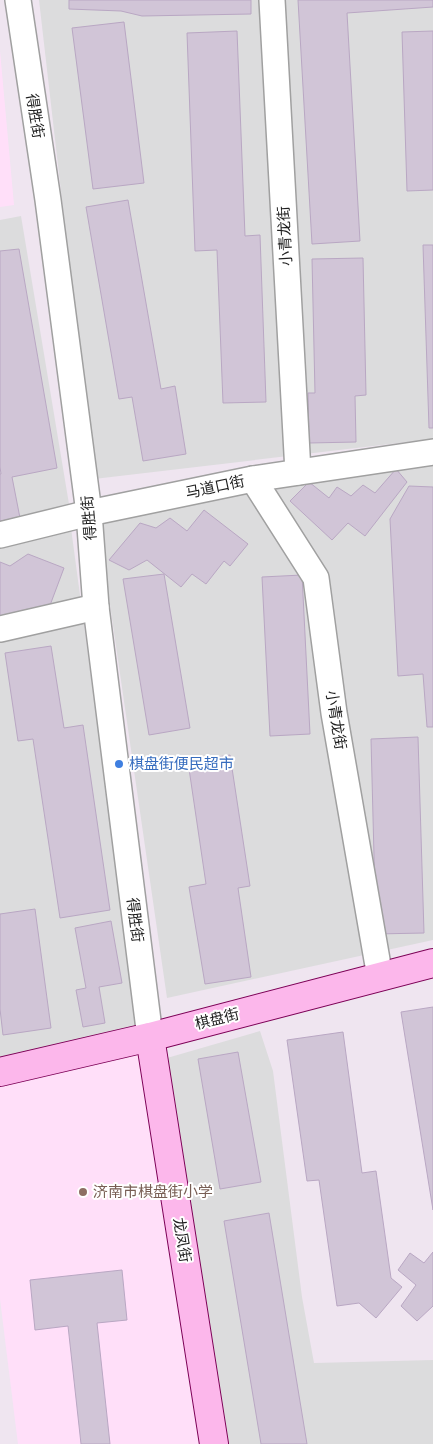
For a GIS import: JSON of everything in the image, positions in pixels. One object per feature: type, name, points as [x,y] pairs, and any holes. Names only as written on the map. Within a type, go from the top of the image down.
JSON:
[{"type":"street","name":"得胜街","points":[[18,0],[48,200],[89,513],[96,607],[150,1037]]},
{"type":"street","name":"小青龙街","points":[[272,0],[298,472]]},
{"type":"street","name":"马道口街","points":[[0,535],[89,513],[253,479],[433,452]]},
{"type":"street","name":"小青龙街","points":[[253,479],[316,578],[334,713],[380,977]]},
{"type":"street","points":[[0,628],[96,607]]},
{"type":"street","name":"棋盘街","points":[[0,1072],[150,1037],[433,963]]},
{"type":"street","name":"龙凤街","points":[[150,1037],[214,1444]]},
{"type":"shaded area","points":[[39,0],[433,0],[433,439],[94,479]]},
{"type":"shaded area","points":[[0,51],[14,205],[0,207]]},
{"type":"shaded area","points":[[21,216],[69,504],[0,522],[0,220]]},
{"type":"shaded area","points":[[433,457],[433,940],[167,998],[98,522],[219,493]]},
{"type":"shaded area","points":[[71,528],[138,1027],[0,1059],[0,548]]},
{"type":"shaded area","points":[[260,1031],[273,1071],[302,1297],[314,1363],[433,1360],[433,1444],[226,1444],[167,1058]]},
{"type":"shaded area","name":"济南市棋盘街小学","points":[[139,1042],[211,1444],[18,1444],[0,1299],[0,1084]]},
{"type":"building","points":[[69,0],[251,0],[251,14],[142,16],[121,11],[69,9]]},
{"type":"building","points":[[298,0],[433,0],[433,7],[347,13],[360,241],[312,244]]},
{"type":"building","points":[[124,22],[144,183],[93,189],[72,28]]},
{"type":"building","points":[[237,31],[245,236],[260,235],[266,402],[223,403],[217,250],[195,251],[187,33]]},
{"type":"building","points":[[433,31],[433,190],[407,191],[402,32]]},
{"type":"building","points":[[128,200],[161,389],[175,386],[186,454],[143,461],[132,397],[119,399],[86,207]]},
{"type":"building","points":[[423,245],[433,245],[433,428],[429,428]]},
{"type":"building","points":[[19,249],[57,468],[12,477],[20,518],[0,521],[0,251]]},
{"type":"building","points":[[363,258],[366,395],[355,396],[356,442],[309,443],[308,393],[315,393],[312,259]]},
{"type":"building","points":[[396,469],[407,482],[365,536],[348,523],[332,540],[290,501],[309,482],[329,498],[337,487],[351,496],[363,485],[375,493]]},
{"type":"building","points":[[409,486],[433,487],[433,727],[427,727],[423,674],[398,676],[390,519]]},
{"type":"building","points":[[204,510],[248,544],[230,566],[224,561],[206,584],[192,574],[181,587],[147,560],[129,570],[109,560],[140,523],[156,528],[170,518],[187,531]]},
{"type":"building","points":[[28,554],[64,568],[49,608],[0,620],[0,562],[10,566]]},
{"type":"building","points":[[164,574],[190,728],[149,735],[123,579]]},
{"type":"building","points":[[302,575],[310,734],[270,736],[262,577]]},
{"type":"building","points":[[51,646],[64,728],[83,725],[110,910],[60,918],[33,739],[18,741],[5,653]]},
{"type":"building","points":[[418,737],[424,933],[376,934],[371,739]]},
{"type":"building","points":[[230,755],[250,886],[238,888],[251,977],[205,984],[189,887],[206,884],[188,762]]},
{"type":"building","points":[[35,909],[51,1028],[3,1035],[0,1009],[0,914]]},
{"type":"building","points":[[111,921],[122,983],[99,987],[105,1023],[83,1027],[76,990],[86,988],[75,928]]},
{"type":"building","points":[[433,1007],[433,1210],[401,1012]]},
{"type":"building","points":[[343,1032],[362,1173],[376,1171],[391,1278],[402,1287],[376,1318],[359,1303],[337,1306],[319,1180],[307,1181],[287,1040]]},
{"type":"building","points":[[238,1052],[261,1182],[220,1189],[198,1059]]},
{"type":"building","points":[[269,1213],[307,1444],[261,1444],[224,1221]]},
{"type":"building","points":[[433,1252],[433,1306],[417,1321],[401,1306],[416,1285],[398,1270],[410,1253],[424,1263]]},
{"type":"building","points":[[122,1270],[127,1320],[97,1323],[110,1444],[81,1444],[68,1326],[35,1330],[30,1280]]},
{"type":"place","name":"棋盘街便民超市","points":[[119,764]]},
{"type":"place","name":"济南市棋盘街小学","points":[[83,1192]]}]
